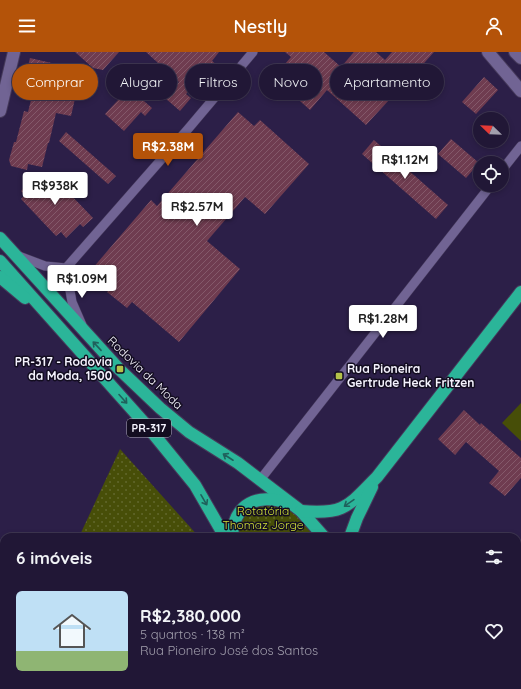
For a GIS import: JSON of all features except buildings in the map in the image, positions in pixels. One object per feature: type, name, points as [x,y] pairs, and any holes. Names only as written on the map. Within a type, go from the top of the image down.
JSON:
[{"type":"highway","name":"Rodovia da Moda","points":[[0,238],[85,334],[119,370],[160,408],[189,432],[238,463],[297,508]]},
{"type":"highway","name":"PR-317","points":[[0,261],[147,426],[195,485],[223,533]]},
{"type":"highway","points":[[0,277],[60,328]]},
{"type":"highway","points":[[233,533],[234,523],[239,512],[249,504],[261,499],[277,500],[297,508],[321,513],[337,511],[350,504],[377,477],[521,292]]},
{"type":"highway","points":[[351,533],[356,518],[377,477]]},
{"type":"highway","name":"PR-317","points":[[297,508],[320,533]]},
{"type":"street","points":[[0,111],[14,52]]},
{"type":"street","points":[[66,268],[183,135],[253,52]]},
{"type":"street","points":[[488,52],[521,91]]},
{"type":"street","points":[[515,52],[521,58]]},
{"type":"street","points":[[509,161],[521,146]]},
{"type":"street","points":[[260,480],[485,192]]},
{"type":"street","points":[[16,255],[45,266],[66,268]]},
{"type":"street","points":[[66,268],[72,302],[85,334]]},
{"type":"green space","points":[[521,403],[521,441],[502,423]]},
{"type":"green space","points":[[120,449],[195,533],[81,533]]},
{"type":"green space","name":"Rotatória Thomaz Jorge","points":[[249,504],[292,505],[320,533],[234,533]]},
{"type":"place","name":"PR-317 - Rodovia da Moda, 1500","points":[[120,369]]},
{"type":"place","name":"Rua Pioneira Gertrude Heck Fritzen","points":[[339,376]]}]
